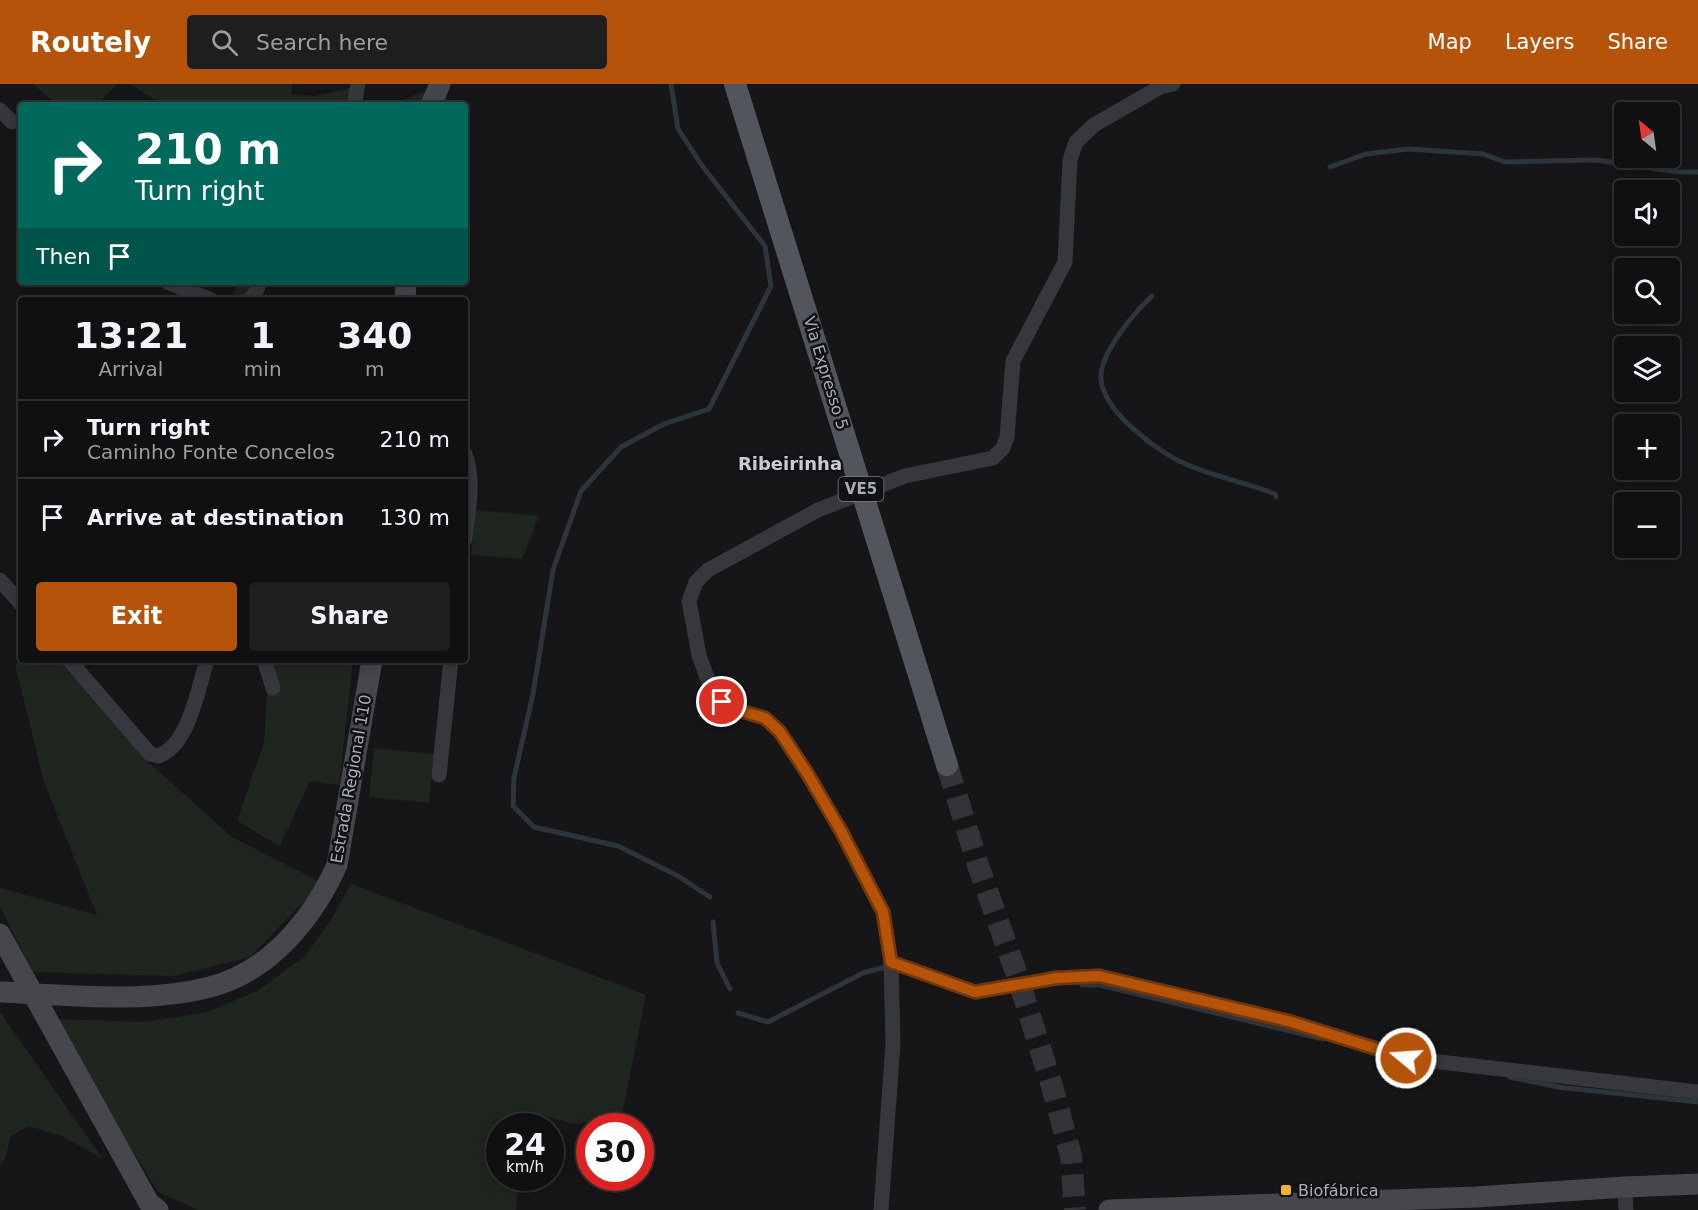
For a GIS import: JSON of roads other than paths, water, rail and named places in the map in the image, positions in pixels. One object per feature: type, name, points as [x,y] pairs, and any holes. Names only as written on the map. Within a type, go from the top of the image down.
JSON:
[{"type":"main road","points":[[432,102],[440,84]]},
{"type":"main road","name":"Via Expresso 5","points":[[735,84],[947,765]]},
{"type":"main road","name":"Estrada Regional 110","points":[[0,992],[134,996],[176,993],[211,987],[267,960],[312,911],[337,865],[371,663]]},
{"type":"main road","points":[[0,934],[149,1203],[158,1210]]},
{"type":"main road","points":[[1109,1210],[1476,1204],[1625,1186],[1698,1184]]},
{"type":"street","points":[[355,102],[358,84]]},
{"type":"street","points":[[881,1210],[893,1044],[891,962],[883,912],[841,831],[780,732],[765,718],[741,711],[722,702],[712,692],[699,655],[689,601],[696,582],[708,570],[818,510],[905,476],[993,458],[1003,448],[1007,437],[1013,361],[1065,262],[1070,160],[1076,142],[1094,125],[1160,87],[1173,84]]},
{"type":"street","points":[[0,110],[12,122]]},
{"type":"street","points":[[174,285],[204,297]]},
{"type":"street","points":[[468,461],[470,466],[468,513]]},
{"type":"street","points":[[0,580],[18,601]]},
{"type":"street","points":[[72,663],[150,754],[161,755],[171,749],[191,717],[206,663]]},
{"type":"street","points":[[265,663],[273,688]]},
{"type":"street","points":[[439,775],[452,663]]},
{"type":"street","points":[[891,962],[975,992],[1057,978],[1099,976],[1288,1021],[1406,1058],[1698,1092]]},
{"type":"street","points":[[1625,1186],[1626,1210]]},
{"type":"waterway","points":[[671,84],[678,129],[703,167],[765,246],[771,286],[709,409],[664,424],[621,447],[581,491],[553,570],[533,694],[514,778],[513,806],[534,827],[618,846],[678,876],[710,897]]},
{"type":"waterway","points":[[1330,167],[1366,154],[1408,149],[1483,154],[1505,162],[1596,160],[1678,172],[1698,172]]},
{"type":"waterway","points":[[1152,296],[1128,322],[1102,366],[1103,389],[1110,403],[1148,441],[1176,459],[1209,473],[1275,494],[1276,497]]},
{"type":"waterway","points":[[713,922],[717,963],[730,989]]},
{"type":"waterway","points":[[738,1013],[768,1022],[863,973],[885,967]]},
{"type":"waterway","points":[[1082,985],[1100,985],[1323,1039]]},
{"type":"waterway","points":[[1510,1077],[1558,1087],[1698,1102]]},
{"type":"tunnel","points":[[947,765],[1052,1086],[1071,1156],[1075,1210]]},
{"type":"place","name":"Biofábrica","points":[[1286,1190]]},
{"type":"district","name":"Ribeirinha","points":[[790,463]]}]
